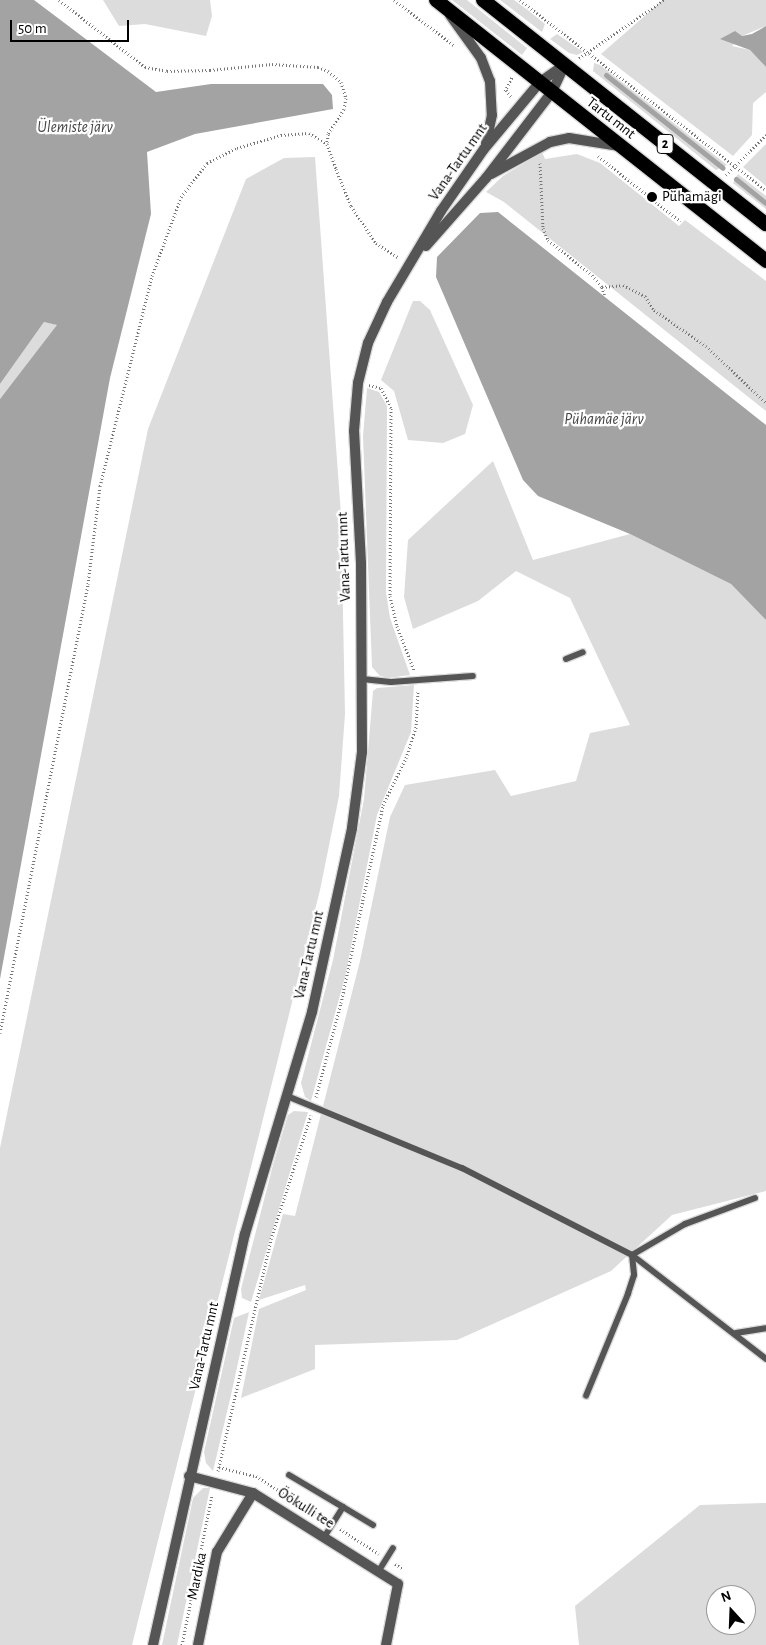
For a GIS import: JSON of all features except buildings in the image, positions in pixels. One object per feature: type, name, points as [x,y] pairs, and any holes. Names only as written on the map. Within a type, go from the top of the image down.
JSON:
[{"type":"highway","name":"Tartu mnt","points":[[483,0],[766,224]]},
{"type":"highway","name":"Tartu mnt","points":[[441,1],[552,92],[766,261]]},
{"type":"street","points":[[441,1],[481,58],[490,81],[492,115],[484,149]]},
{"type":"street","name":"Vana-Tartu mnt","points":[[153,1645],[189,1476],[245,1234],[312,1012],[352,828],[362,752],[355,410],[368,343],[409,266],[484,149],[540,82],[564,65]]},
{"type":"street","name":"Vana-Tartu mnt","points":[[409,266],[486,178],[552,92],[564,65]]},
{"type":"street","points":[[486,178],[507,162],[550,142],[569,138],[621,147]]},
{"type":"street","name":"Öökulli tee","points":[[189,1476],[253,1493],[398,1584],[386,1645]]},
{"type":"street","name":"Mardika","points":[[198,1645],[217,1552],[253,1493]]},
{"type":"lane","points":[[566,659],[583,652]]},
{"type":"lane","points":[[362,679],[391,682],[473,676]]},
{"type":"lane","points":[[287,1096],[462,1168],[632,1255],[736,1333],[766,1359]]},
{"type":"lane","points":[[632,1255],[685,1224],[755,1198]]},
{"type":"lane","points":[[586,1396],[628,1294],[634,1275],[632,1255]]},
{"type":"lane","points":[[736,1333],[766,1328]]},
{"type":"lane","points":[[289,1474],[373,1525]]},
{"type":"lane","points":[[324,1537],[343,1507]]},
{"type":"lane","points":[[378,1572],[393,1548]]},
{"type":"path","points":[[58,0],[145,67],[167,71],[210,70],[272,64],[318,67],[328,71],[341,82],[346,98],[344,109],[328,134],[327,144],[351,206],[376,243],[409,266]]},
{"type":"path","points":[[394,0],[459,50]]},
{"type":"path","points":[[520,0],[766,190]]},
{"type":"path","points":[[564,65],[590,53],[664,0]]},
{"type":"path","points":[[550,30],[554,26]]},
{"type":"path","points":[[0,1033],[88,584],[100,486],[155,267],[181,197],[207,163],[237,148],[282,135],[309,133],[327,144]]},
{"type":"path","points":[[718,186],[734,165],[766,135]]},
{"type":"path","points":[[589,152],[614,168],[680,221]]},
{"type":"path","points":[[544,157],[538,166],[543,228],[548,240],[602,287],[605,297]]},
{"type":"path","points":[[393,266],[403,250]]},
{"type":"path","points":[[602,287],[623,285],[645,296],[654,310],[706,346],[766,403]]},
{"type":"path","points":[[219,1467],[256,1476],[404,1569]]},
{"type":"path","points":[[182,1645],[214,1488]]},
{"type":"shaded area","points":[[103,0],[210,0],[212,16],[206,36],[145,24],[119,26]]},
{"type":"shaded area","points":[[452,0],[467,0],[527,48],[522,55]]},
{"type":"shaded area","points":[[500,0],[514,0],[529,11],[545,24],[542,32]]},
{"type":"shaded area","points":[[663,0],[766,0],[766,26],[742,36],[732,46],[750,50],[766,67],[766,92],[753,103],[752,135],[733,156],[601,54]]},
{"type":"shaded area","points":[[557,34],[583,52],[577,55],[569,53],[550,39]]},
{"type":"shaded area","points":[[594,63],[600,65],[727,165],[716,170],[593,71]]},
{"type":"shaded area","points":[[766,144],[766,186],[743,167]]},
{"type":"shaded area","points":[[542,152],[545,159],[577,154],[600,163],[679,226],[685,220],[766,281],[766,411],[504,202],[486,192],[503,176]]},
{"type":"shaded area","points":[[315,157],[341,515],[345,714],[339,796],[320,890],[132,1645],[0,1645],[0,1148],[148,429],[246,179],[284,158]]},
{"type":"shaded area","points":[[738,174],[766,196],[766,209],[733,183]]},
{"type":"shaded area","points":[[413,301],[420,301],[430,310],[473,405],[465,434],[443,443],[408,440],[394,391],[381,380]]},
{"type":"shaded area","points":[[44,322],[58,325],[0,399],[0,384]]},
{"type":"shaded area","points":[[367,388],[379,392],[387,406],[386,592],[390,618],[410,675],[388,678],[380,676],[372,667],[363,436]]},
{"type":"shaded area","points":[[493,461],[533,560],[630,534],[731,584],[766,620],[766,1191],[672,1215],[611,1271],[457,1340],[315,1345],[315,1369],[241,1398],[259,1309],[306,1290],[305,1285],[259,1300],[283,1214],[295,1216],[360,961],[390,817],[405,785],[495,770],[511,796],[576,781],[590,733],[630,725],[570,598],[516,571],[478,601],[413,629],[404,597],[408,540]]},
{"type":"shaded area","points":[[414,685],[411,732],[377,815],[345,977],[311,1101],[305,1097],[301,1083],[333,960],[364,799],[373,691],[377,688]]},
{"type":"shaded area","points":[[294,1111],[308,1112],[251,1302],[242,1298],[241,1289],[273,1165],[288,1115]]},
{"type":"shaded area","points":[[249,1312],[213,1471],[206,1463],[204,1452],[234,1318]]},
{"type":"shaded area","points":[[203,1488],[210,1488],[177,1645],[162,1645],[193,1498]]},
{"type":"shaded area","points":[[766,1503],[766,1645],[579,1645],[575,1606],[700,1505]]},
{"type":"water","name":"Ülemiste järv","points":[[0,0],[34,0],[156,92],[211,84],[323,84],[332,95],[333,109],[195,134],[147,152],[151,214],[110,378],[0,979],[0,399],[57,325],[44,322],[0,384]]},
{"type":"water","points":[[766,26],[766,67],[750,50],[720,39],[735,31],[742,36],[752,34]]},
{"type":"water","name":"Pühamäe järv","points":[[498,212],[766,425],[766,620],[731,584],[630,534],[538,496],[523,480],[436,277],[437,257],[480,213]]},
{"type":"waterway","points":[[606,75],[723,168]]},
{"type":"waterway","points":[[736,179],[766,203]]},
{"type":"place","name":"Pühamägi","points":[[652,197]]}]
